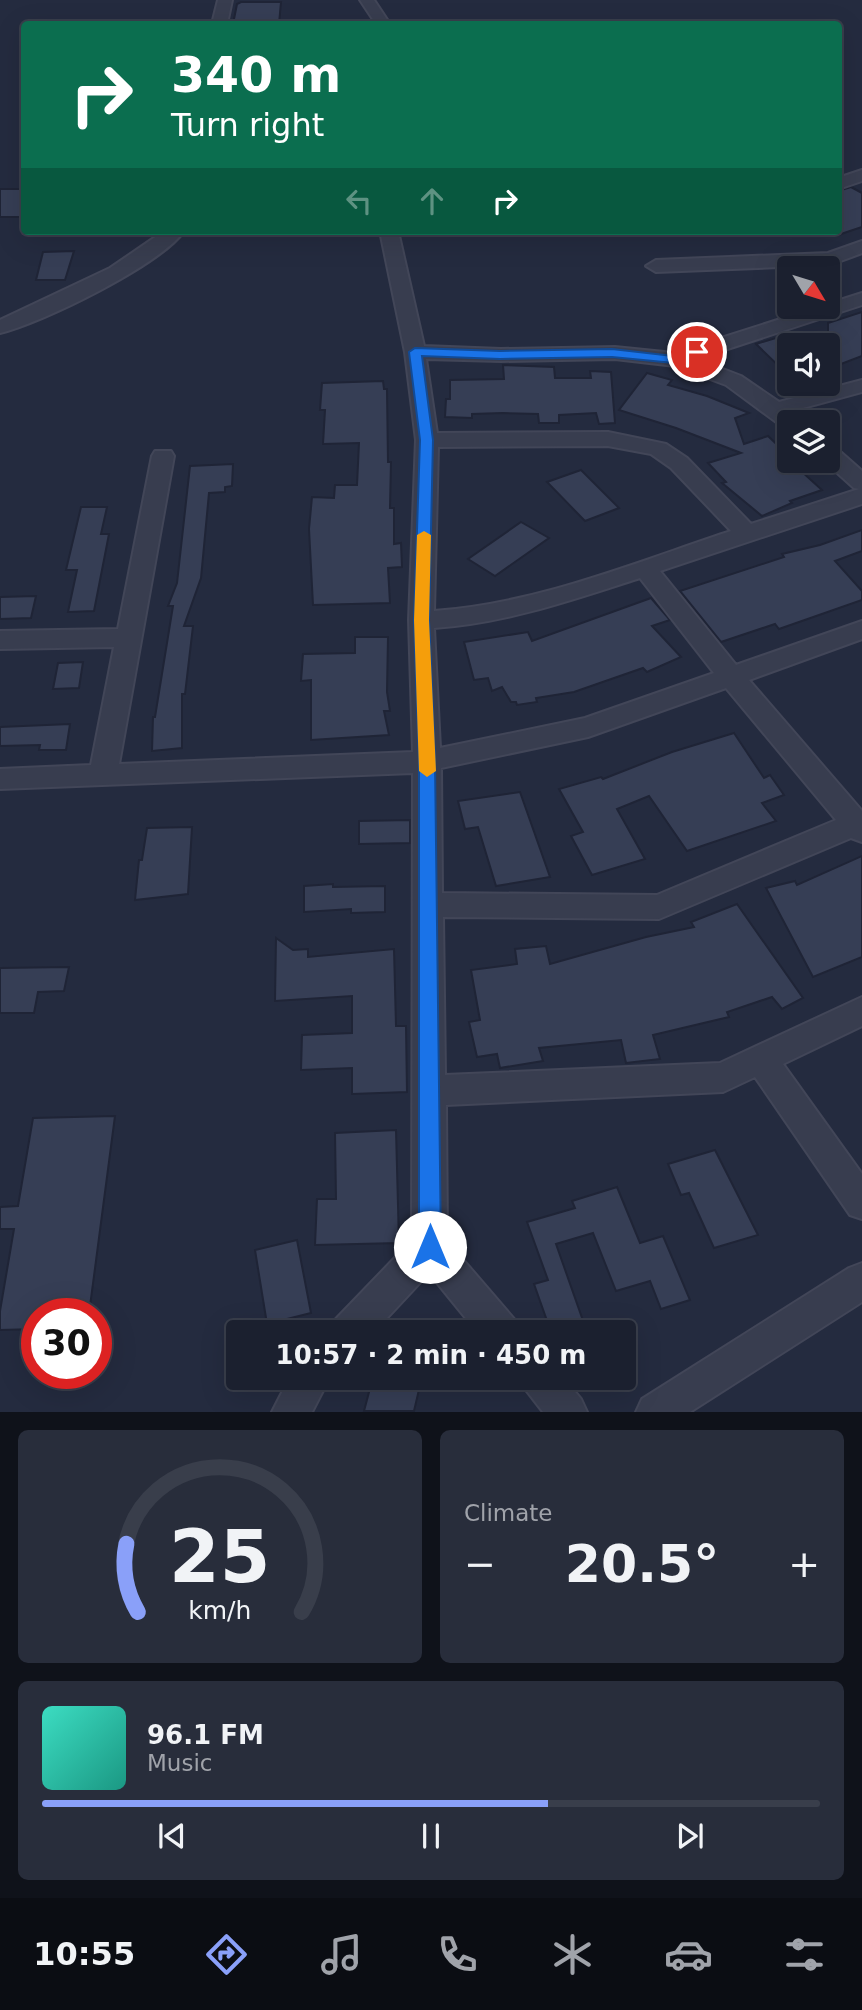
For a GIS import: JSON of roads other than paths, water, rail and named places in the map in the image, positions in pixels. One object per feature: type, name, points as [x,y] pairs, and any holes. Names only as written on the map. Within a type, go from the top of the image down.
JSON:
[{"type":"street","points":[[221,21],[225,0]]},
{"type":"street","points":[[367,0],[381,21]]},
{"type":"street","points":[[842,182],[862,175]]},
{"type":"street","points":[[0,327],[144,256],[170,235]]},
{"type":"street","points":[[390,235],[415,352],[427,440],[421,620],[427,761],[430,1247],[491,1320]]},
{"type":"street","points":[[656,266],[830,259],[862,247]]},
{"type":"street","points":[[674,360],[862,299]]},
{"type":"street","points":[[415,352],[500,355],[612,353],[674,360],[724,376],[777,410]]},
{"type":"street","points":[[797,410],[862,386]]},
{"type":"street","points":[[427,440],[608,439],[658,449],[680,463],[748,535]]},
{"type":"street","points":[[103,775],[163,456]]},
{"type":"street","points":[[840,464],[862,483]]},
{"type":"street","points":[[421,620],[479,616],[546,600],[862,496]]},
{"type":"street","points":[[428,905],[659,906],[859,827],[730,675],[645,568]]},
{"type":"street","points":[[0,779],[394,765],[427,761],[588,727],[862,630]]},
{"type":"street","points":[[0,640],[129,638]]},
{"type":"street","points":[[429,1091],[723,1077],[862,1012]]},
{"type":"street","points":[[761,1059],[862,1203]]},
{"type":"street","points":[[360,1320],[430,1247]]},
{"type":"street","points":[[655,1412],[862,1281]]},
{"type":"street","points":[[290,1412],[303,1390]]},
{"type":"street","points":[[550,1390],[568,1412]]}]
